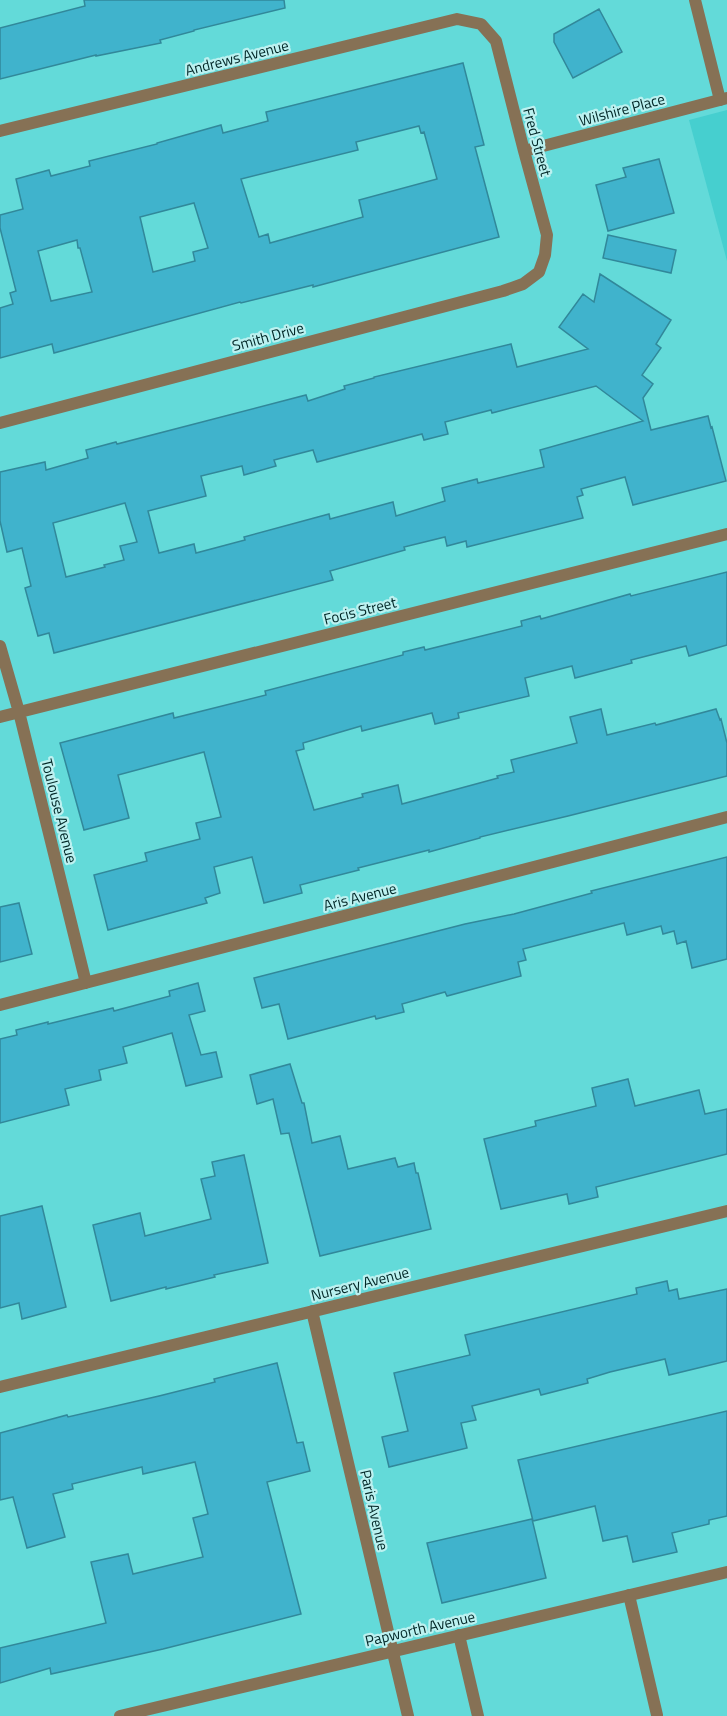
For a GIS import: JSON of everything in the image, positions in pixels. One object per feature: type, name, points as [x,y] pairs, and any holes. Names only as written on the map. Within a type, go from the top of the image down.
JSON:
[{"type":"street","points":[[695,0],[723,99]]},
{"type":"street","name":"Andrews Avenue","points":[[0,131],[457,19],[481,24]]},
{"type":"street","name":"Fred Street","points":[[481,24],[496,41],[547,235],[545,255],[539,272]]},
{"type":"street","name":"Wilshire Place","points":[[524,151],[723,99]]},
{"type":"street","name":"Smith Drive","points":[[0,423],[503,291],[523,284],[539,272]]},
{"type":"street","name":"Focis Street","points":[[0,717],[727,534]]},
{"type":"street","name":"Toulouse Avenue","points":[[0,646],[19,712],[86,983]]},
{"type":"street","name":"Aris Avenue","points":[[0,1005],[727,818]]},
{"type":"street","name":"Nursery Avenue","points":[[0,1387],[727,1211]]},
{"type":"street","name":"Paris Avenue","points":[[312,1311],[408,1716]]},
{"type":"street","name":"Papworth Avenue","points":[[120,1716],[727,1572]]},
{"type":"street","points":[[629,1595],[657,1715]]},
{"type":"street","points":[[459,1635],[478,1716]]},
{"type":"shaded area","points":[[727,110],[727,261],[689,120]]},
{"type":"building","points":[[84,0],[284,0],[285,8],[194,30],[160,40],[161,43],[96,55],[0,79],[0,28],[85,6]]},
{"type":"building","points":[[599,9],[622,52],[573,78],[554,42],[554,34]]},
{"type":"building","points":[[463,63],[484,145],[475,147],[499,237],[313,287],[313,285],[240,302],[54,353],[52,344],[0,358],[0,308],[13,304],[10,293],[16,291],[0,228],[0,215],[23,209],[16,179],[49,170],[51,176],[90,166],[89,161],[221,125],[223,133],[268,121],[266,112]],"holes":[[[419,126],[421,133],[424,132],[437,179],[359,200],[363,217],[270,243],[268,234],[259,237],[241,179],[358,150],[356,142]],[[194,203],[208,248],[193,252],[195,261],[153,272],[140,217]],[[77,240],[92,292],[51,301],[38,251]]]},
{"type":"building","points":[[659,159],[674,213],[608,231],[596,185],[626,177],[623,168]]},
{"type":"building","points":[[608,235],[676,250],[671,273],[603,258]]},
{"type":"building","points":[[600,274],[671,320],[656,344],[661,348],[642,375],[653,384],[643,398],[651,430],[708,416],[726,481],[633,505],[625,477],[581,489],[583,495],[577,497],[583,518],[467,547],[466,541],[447,546],[445,537],[404,547],[405,550],[330,571],[333,580],[54,653],[49,633],[38,636],[25,588],[31,586],[22,548],[7,552],[0,521],[0,472],[45,462],[46,470],[88,458],[86,450],[306,395],[308,401],[374,377],[511,344],[517,367],[588,349],[559,327],[583,294],[594,302]],"holes":[[[596,386],[643,421],[540,450],[544,467],[478,483],[477,479],[442,488],[445,501],[396,516],[393,502],[330,519],[329,514],[244,537],[245,540],[196,553],[194,544],[159,553],[148,511],[206,496],[201,476],[242,466],[244,475],[276,466],[274,460],[313,450],[317,462],[422,434],[424,440],[448,434],[445,422],[491,410],[492,413]],[[125,503],[137,542],[120,546],[124,560],[66,577],[53,523]]]},
{"type":"building","points":[[727,572],[727,645],[689,656],[686,646],[575,678],[572,666],[525,678],[529,696],[458,713],[459,718],[435,724],[432,713],[362,731],[361,726],[303,743],[304,749],[296,751],[314,810],[398,785],[402,804],[498,778],[497,776],[514,772],[511,760],[577,743],[570,717],[601,709],[607,735],[716,709],[727,743],[727,776],[358,868],[359,870],[300,885],[302,893],[264,903],[252,857],[214,867],[220,893],[205,898],[207,903],[108,930],[94,875],[147,861],[145,853],[200,839],[196,823],[221,817],[204,752],[118,775],[129,818],[84,830],[60,743],[173,713],[174,718],[266,695],[265,691],[403,655],[403,652],[424,647],[425,650],[522,626],[521,621],[540,616],[541,619],[630,594],[631,596]]},
{"type":"building","points":[[727,857],[727,959],[692,968],[686,941],[677,944],[674,931],[663,934],[661,926],[627,935],[624,923],[523,949],[526,960],[518,962],[521,976],[447,996],[445,992],[402,1004],[404,1012],[376,1019],[375,1016],[288,1039],[279,1004],[262,1008],[254,978],[465,924],[514,914],[592,893],[591,891]]},
{"type":"building","points":[[19,903],[32,954],[0,962],[0,907]]},
{"type":"building","points":[[198,983],[205,1011],[189,1015],[201,1055],[216,1052],[222,1077],[186,1086],[172,1033],[123,1047],[127,1063],[99,1070],[101,1080],[65,1089],[69,1105],[0,1123],[0,1039],[17,1035],[16,1030],[113,1008],[114,1011],[170,996],[169,991]]},
{"type":"building","points":[[290,1064],[302,1103],[304,1103],[312,1143],[340,1136],[348,1169],[395,1158],[398,1167],[414,1163],[431,1229],[320,1256],[289,1133],[281,1134],[273,1099],[257,1104],[250,1075]]},
{"type":"building","points":[[628,1079],[635,1106],[699,1090],[705,1114],[727,1109],[727,1154],[596,1187],[598,1197],[569,1204],[567,1194],[501,1209],[484,1139],[536,1126],[535,1121],[596,1106],[592,1088]]},
{"type":"building","points":[[244,1155],[268,1263],[111,1301],[93,1225],[140,1213],[145,1236],[211,1219],[201,1179],[215,1176],[212,1162]]},
{"type":"building","points":[[42,1206],[66,1307],[22,1319],[19,1303],[0,1308],[0,1216]]},
{"type":"building","points":[[667,1281],[669,1291],[677,1289],[679,1299],[727,1289],[727,1361],[669,1375],[665,1359],[610,1372],[587,1379],[588,1383],[541,1395],[539,1389],[472,1406],[476,1420],[461,1423],[467,1448],[389,1467],[382,1437],[408,1431],[394,1373],[470,1355],[465,1335],[637,1294],[636,1288]]},
{"type":"building","points":[[277,1363],[297,1443],[303,1442],[310,1471],[267,1482],[301,1614],[163,1649],[51,1674],[50,1668],[0,1683],[0,1648],[106,1623],[91,1562],[128,1554],[133,1574],[203,1557],[193,1518],[208,1514],[195,1462],[143,1474],[142,1467],[72,1484],[73,1489],[53,1494],[65,1537],[27,1548],[13,1497],[0,1500],[0,1433],[67,1415],[68,1417],[215,1382],[214,1379]]},
{"type":"building","points":[[727,1411],[727,1516],[709,1520],[709,1524],[672,1533],[677,1552],[633,1562],[627,1536],[603,1541],[595,1506],[533,1521],[518,1460]]},
{"type":"building","points":[[532,1519],[546,1578],[442,1603],[427,1543]]}]
